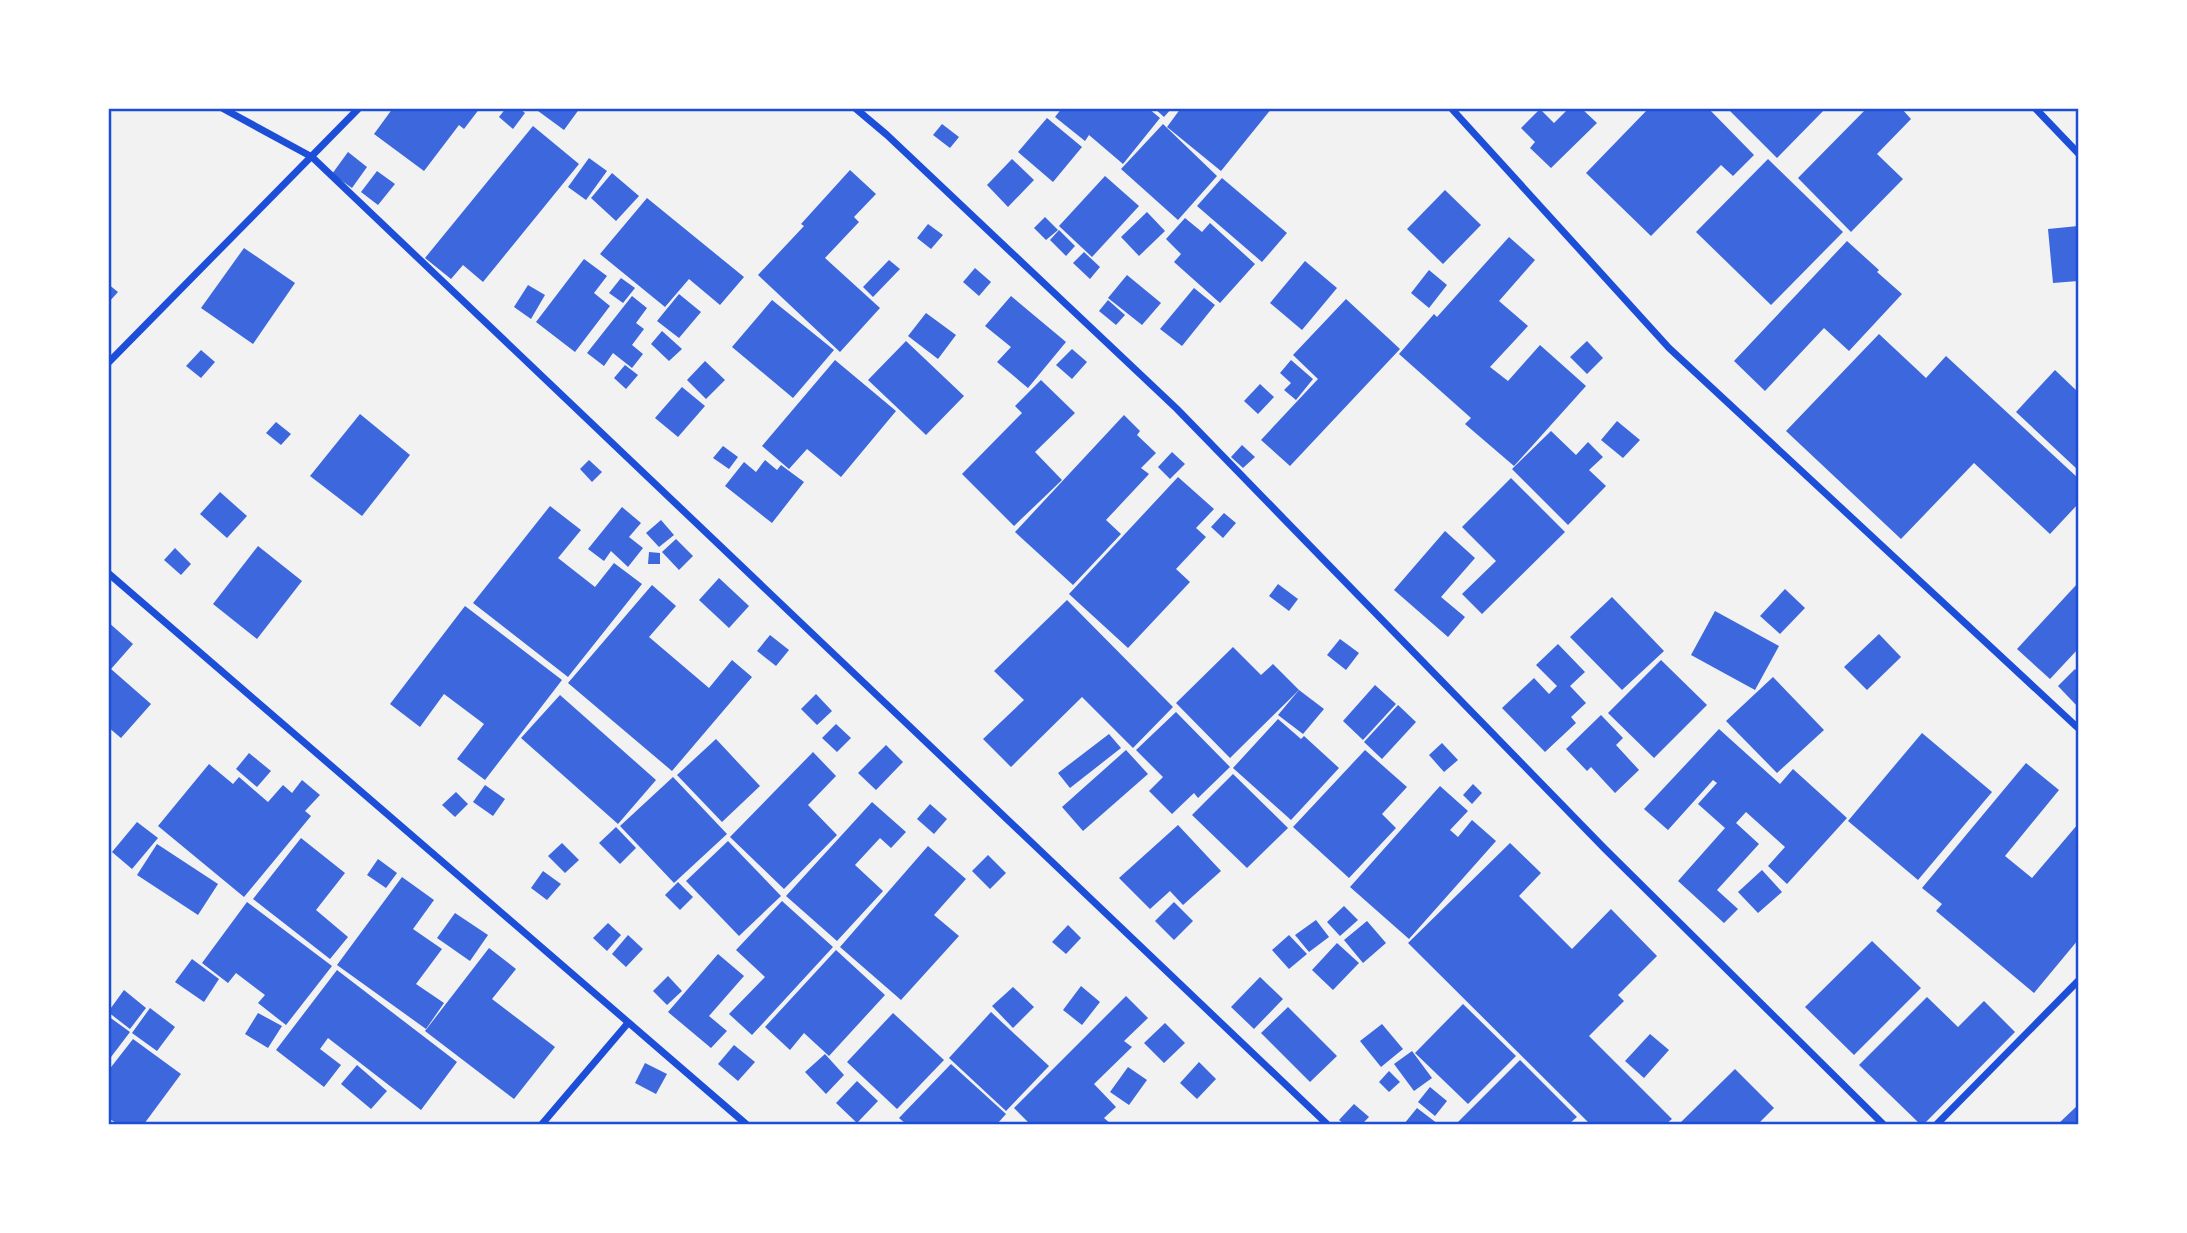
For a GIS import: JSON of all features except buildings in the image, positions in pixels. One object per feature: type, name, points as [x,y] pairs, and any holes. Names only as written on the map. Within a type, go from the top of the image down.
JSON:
[{"type":"street","points":[[222,108],[312,157],[1327,1125]]},
{"type":"street","points":[[108,363],[359,108]]},
{"type":"street","points":[[855,108],[887,135],[1177,409],[1604,848],[1883,1125]]},
{"type":"street","points":[[1451,108],[1669,348],[2078,728]]},
{"type":"street","points":[[2035,108],[2078,153]]},
{"type":"street","points":[[108,573],[746,1125]]},
{"type":"street","points":[[1937,1125],[2078,981]]},
{"type":"street","points":[[541,1125],[628,1023]]}]
